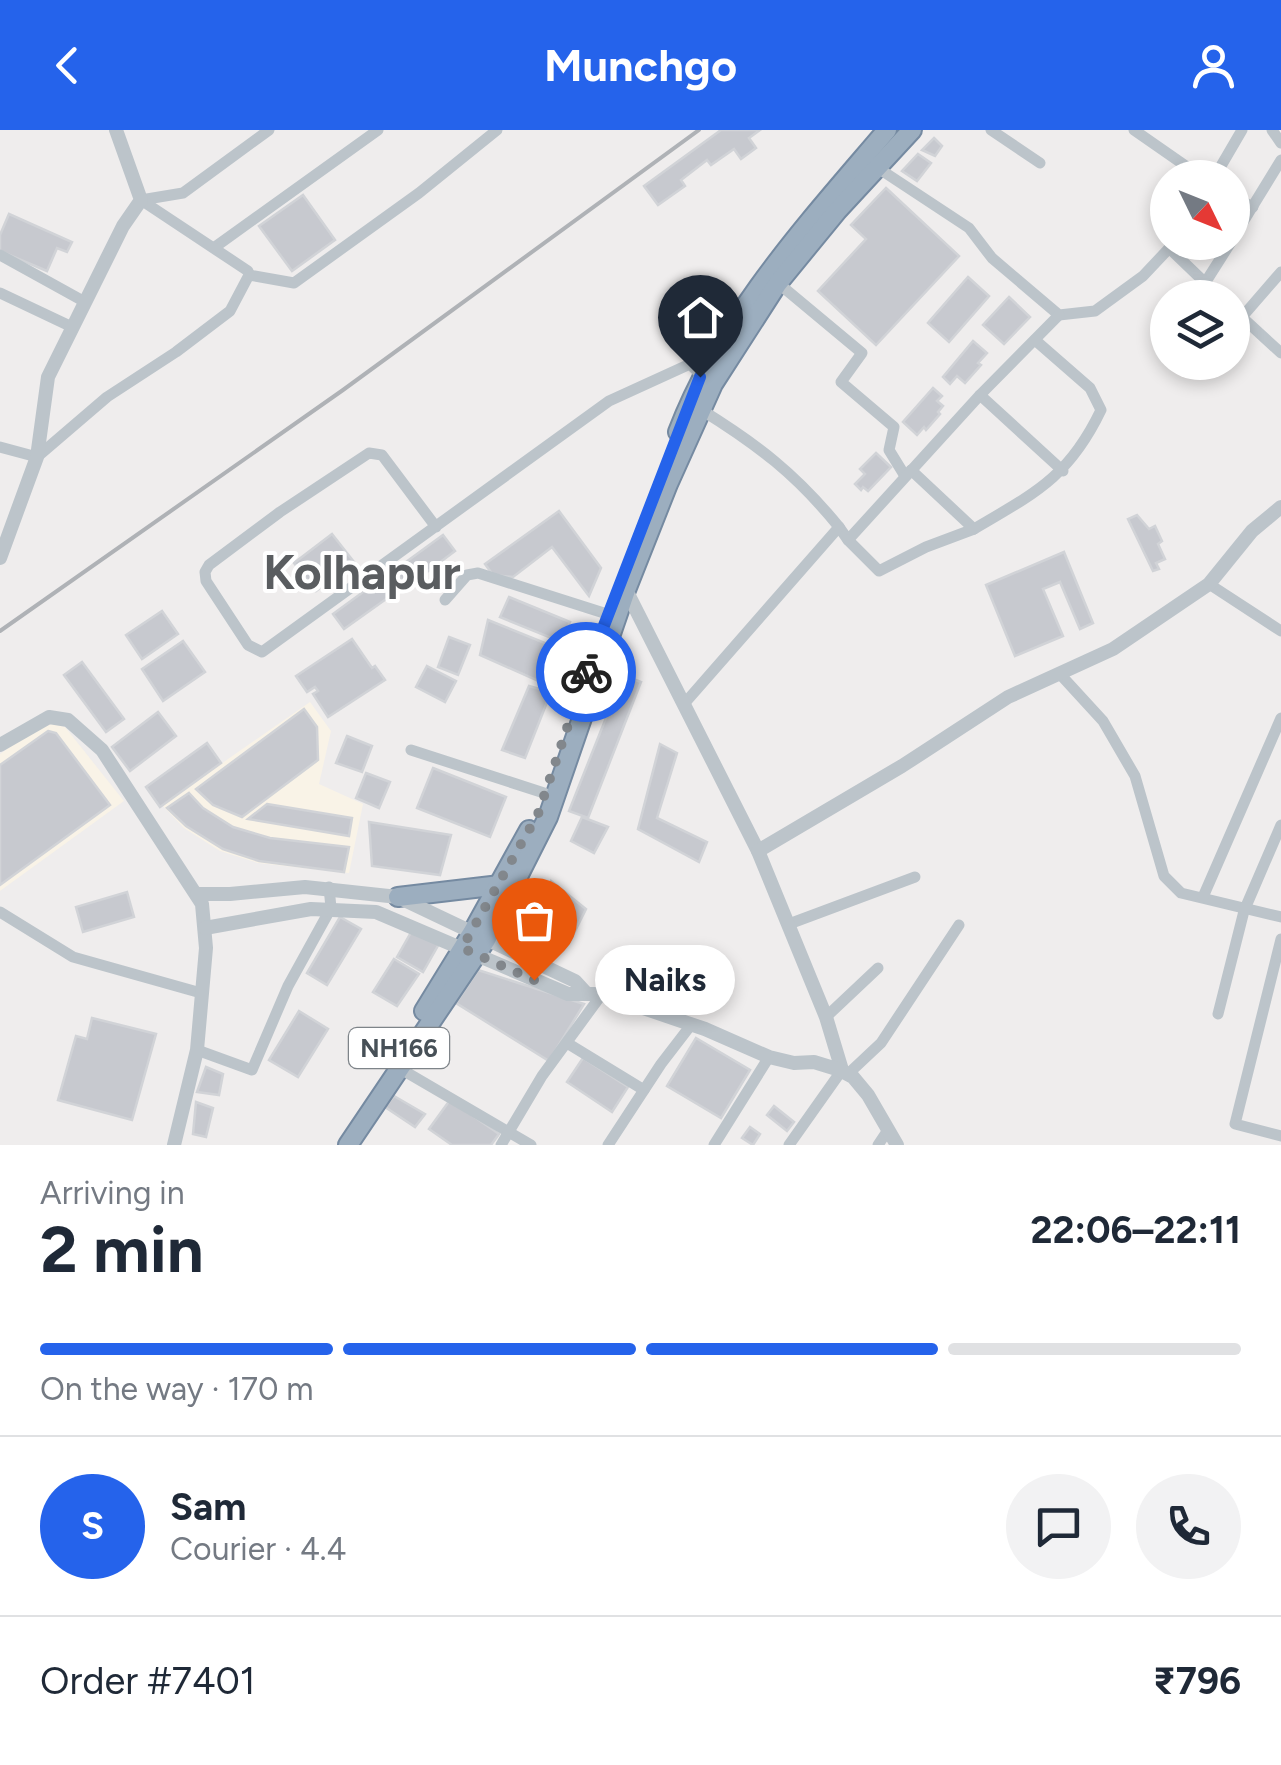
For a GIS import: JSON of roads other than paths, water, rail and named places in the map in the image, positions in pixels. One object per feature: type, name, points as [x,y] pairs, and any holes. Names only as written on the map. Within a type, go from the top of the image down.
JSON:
[{"type":"highway","name":"NH166","points":[[334,1145],[474,944],[500,884],[538,814],[607,614],[707,380],[769,271],[887,130]]},
{"type":"highway","name":"NH166","points":[[348,1145],[399,1068],[548,817],[626,590],[700,409],[707,380],[778,283],[912,130]]},
{"type":"highway","points":[[398,897],[500,884]]},
{"type":"street","points":[[116,130],[141,200],[215,247],[249,274],[294,282],[419,193],[497,130]]},
{"type":"street","points":[[0,558],[37,457],[48,377],[123,226],[141,200],[183,193],[268,130]]},
{"type":"street","points":[[215,247],[378,130]]},
{"type":"street","points":[[991,130],[1040,163]]},
{"type":"street","points":[[1134,130],[1177,160]]},
{"type":"street","points":[[1224,160],[1242,130]]},
{"type":"street","points":[[1272,130],[1281,142]]},
{"type":"street","points":[[1250,212],[1281,160]]},
{"type":"street","points":[[878,168],[969,228],[992,258],[1060,315]]},
{"type":"street","points":[[0,254],[84,302]]},
{"type":"street","points":[[848,540],[980,395],[1060,315],[1095,311],[1144,276],[1158,260]]},
{"type":"street","points":[[1186,260],[1204,280]]},
{"type":"street","points":[[1250,302],[1281,272]]},
{"type":"street","points":[[37,457],[106,397],[230,311],[249,274]]},
{"type":"street","points":[[778,283],[862,354],[841,382],[894,427],[889,450],[908,473],[974,529]]},
{"type":"street","points":[[0,293],[72,327]]},
{"type":"street","points":[[1250,324],[1281,353]]},
{"type":"street","points":[[700,409],[756,444],[808,488],[848,540],[879,571],[974,529],[1026,498],[1063,471],[1086,443],[1100,410],[1090,388],[1035,340]]},
{"type":"street","points":[[436,527],[382,455],[369,453],[280,512],[210,565],[205,572],[206,581],[248,645],[262,652],[436,527],[609,401],[690,364],[707,380]]},
{"type":"street","points":[[980,395],[1063,471]]},
{"type":"street","points":[[0,447],[37,457]]},
{"type":"street","points":[[758,851],[902,766],[1008,697],[1112,648],[1209,584],[1252,530],[1281,507]]},
{"type":"street","points":[[684,704],[839,528]]},
{"type":"street","points":[[445,600],[467,575],[478,573],[607,614]]},
{"type":"street","points":[[1209,584],[1281,631]]},
{"type":"street","points":[[626,590],[758,851],[845,1072],[868,1095],[897,1145]]},
{"type":"street","points":[[1059,674],[1102,722],[1135,776],[1164,876],[1180,893],[1281,917]]},
{"type":"street","points":[[0,744],[49,716],[68,720],[102,750],[202,904],[206,948],[197,1050],[174,1145]]},
{"type":"street","points":[[1203,896],[1281,718]]},
{"type":"street","points":[[411,750],[544,793]]},
{"type":"street","points":[[1218,1014],[1244,910],[1281,826]]},
{"type":"street","points":[[788,924],[916,878]]},
{"type":"street","points":[[197,894],[329,888],[398,897],[474,944],[568,994],[602,994],[768,1057],[794,1063],[814,1062],[845,1072]]},
{"type":"street","points":[[197,1050],[252,1070],[288,986],[331,908],[329,888]]},
{"type":"street","points":[[205,928],[331,908],[376,912],[474,944]]},
{"type":"street","points":[[0,912],[73,957],[201,992]]},
{"type":"street","points":[[789,1145],[845,1072],[881,1043],[958,924]]},
{"type":"street","points":[[1281,939],[1235,1124],[1281,1136]]},
{"type":"street","points":[[826,1017],[878,968]]},
{"type":"street","points":[[501,1145],[542,1076],[602,994]]},
{"type":"street","points":[[608,1145],[691,1025]]},
{"type":"street","points":[[567,1043],[644,1090]]},
{"type":"street","points":[[714,1145],[768,1057]]},
{"type":"street","points":[[399,1068],[532,1145]]},
{"type":"street","points":[[878,1145],[888,1130]]},
{"type":"railway","points":[[0,631],[343,390],[699,130]]},
{"type":"place","name":"Naiks","points":[[534,980]]},
{"type":"district","name":"Kolhapur","points":[[362,572]]}]
